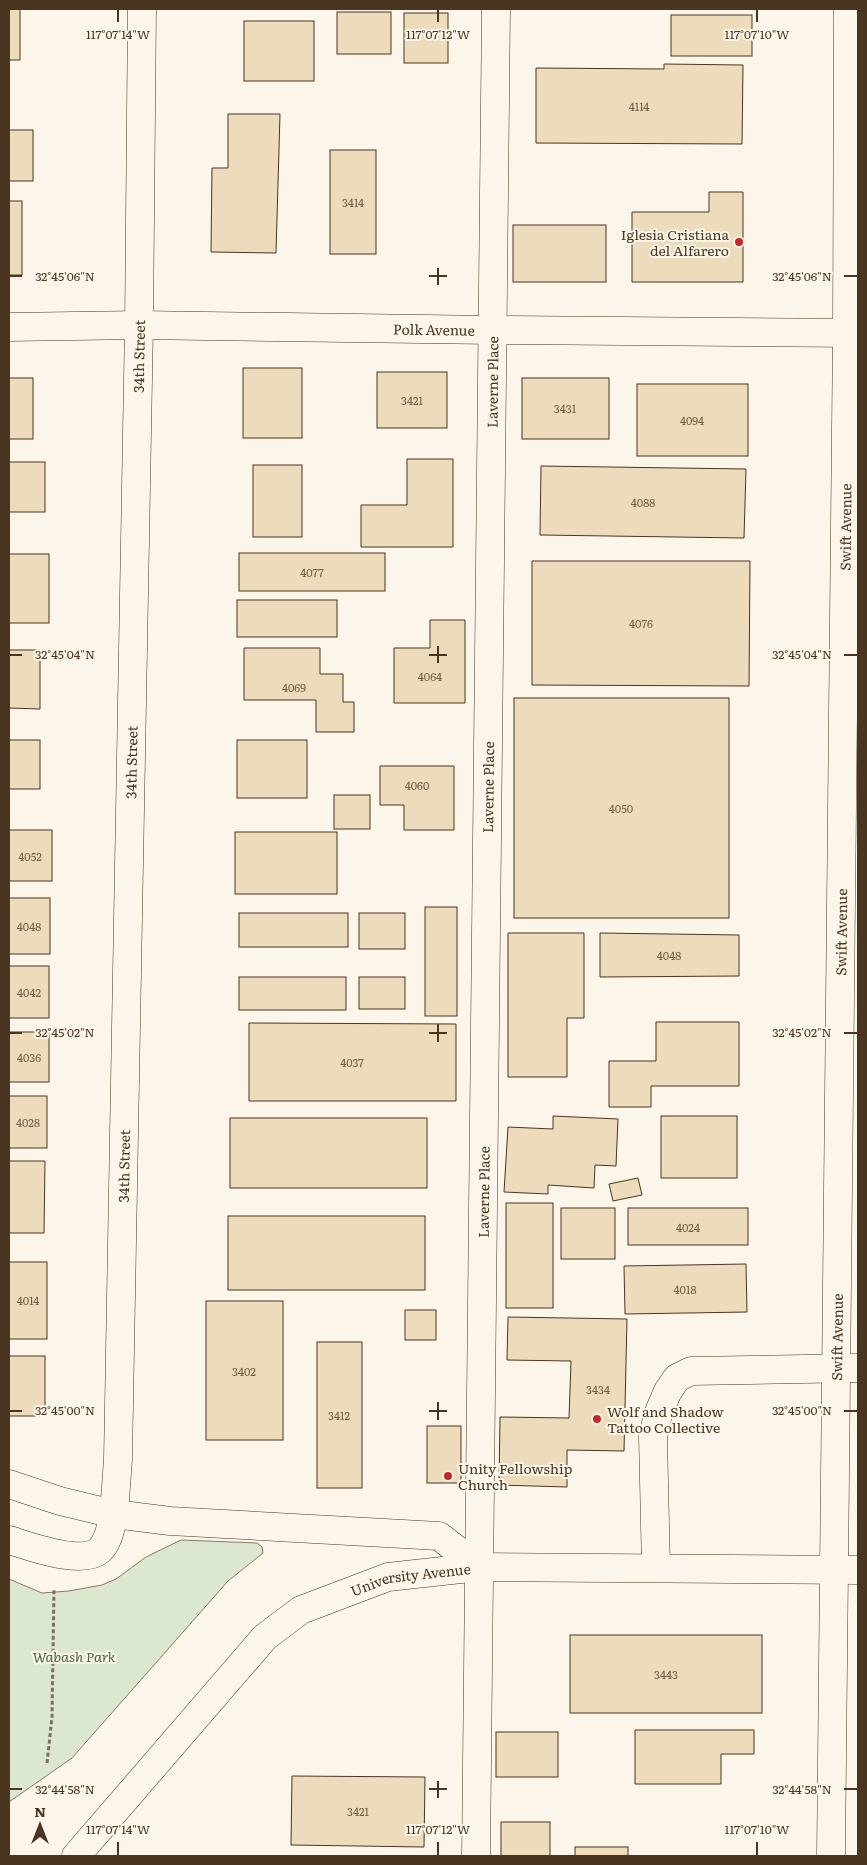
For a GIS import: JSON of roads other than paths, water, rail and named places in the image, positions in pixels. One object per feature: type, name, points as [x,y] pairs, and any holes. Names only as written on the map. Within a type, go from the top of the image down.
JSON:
[{"type":"street","name":"34th Street","points":[[9,1540],[50,1553],[80,1557],[99,1551],[109,1535],[114,1514],[118,1450],[139,325],[142,9]]},
{"type":"street","name":"Laverne Place","points":[[476,1856],[496,9]]},
{"type":"street","name":"Swift Avenue","points":[[831,1856],[846,1570],[853,333],[848,9]]},
{"type":"street","name":"Polk Avenue","points":[[9,327],[139,325],[853,333]]},
{"type":"street","points":[[656,1568],[653,1437],[658,1414],[668,1391],[677,1378],[692,1371],[847,1368]]},
{"type":"street","points":[[9,1484],[60,1501],[114,1514],[170,1521],[440,1536],[479,1567]]},
{"type":"street","name":"University Avenue","points":[[76,1856],[265,1637],[301,1610],[388,1577],[479,1567],[846,1570]]},
{"type":"place","name":"Iglesia Cristiana del Alfarero","points":[[739,242]]},
{"type":"place","name":"Wolf and Shadow Tattoo Collective","points":[[597,1419]]},
{"type":"place","name":"Unity Fellowship Church","points":[[448,1476]]},
{"type":"park label","name":"Wabash Park","points":[[74,1656]]}]
